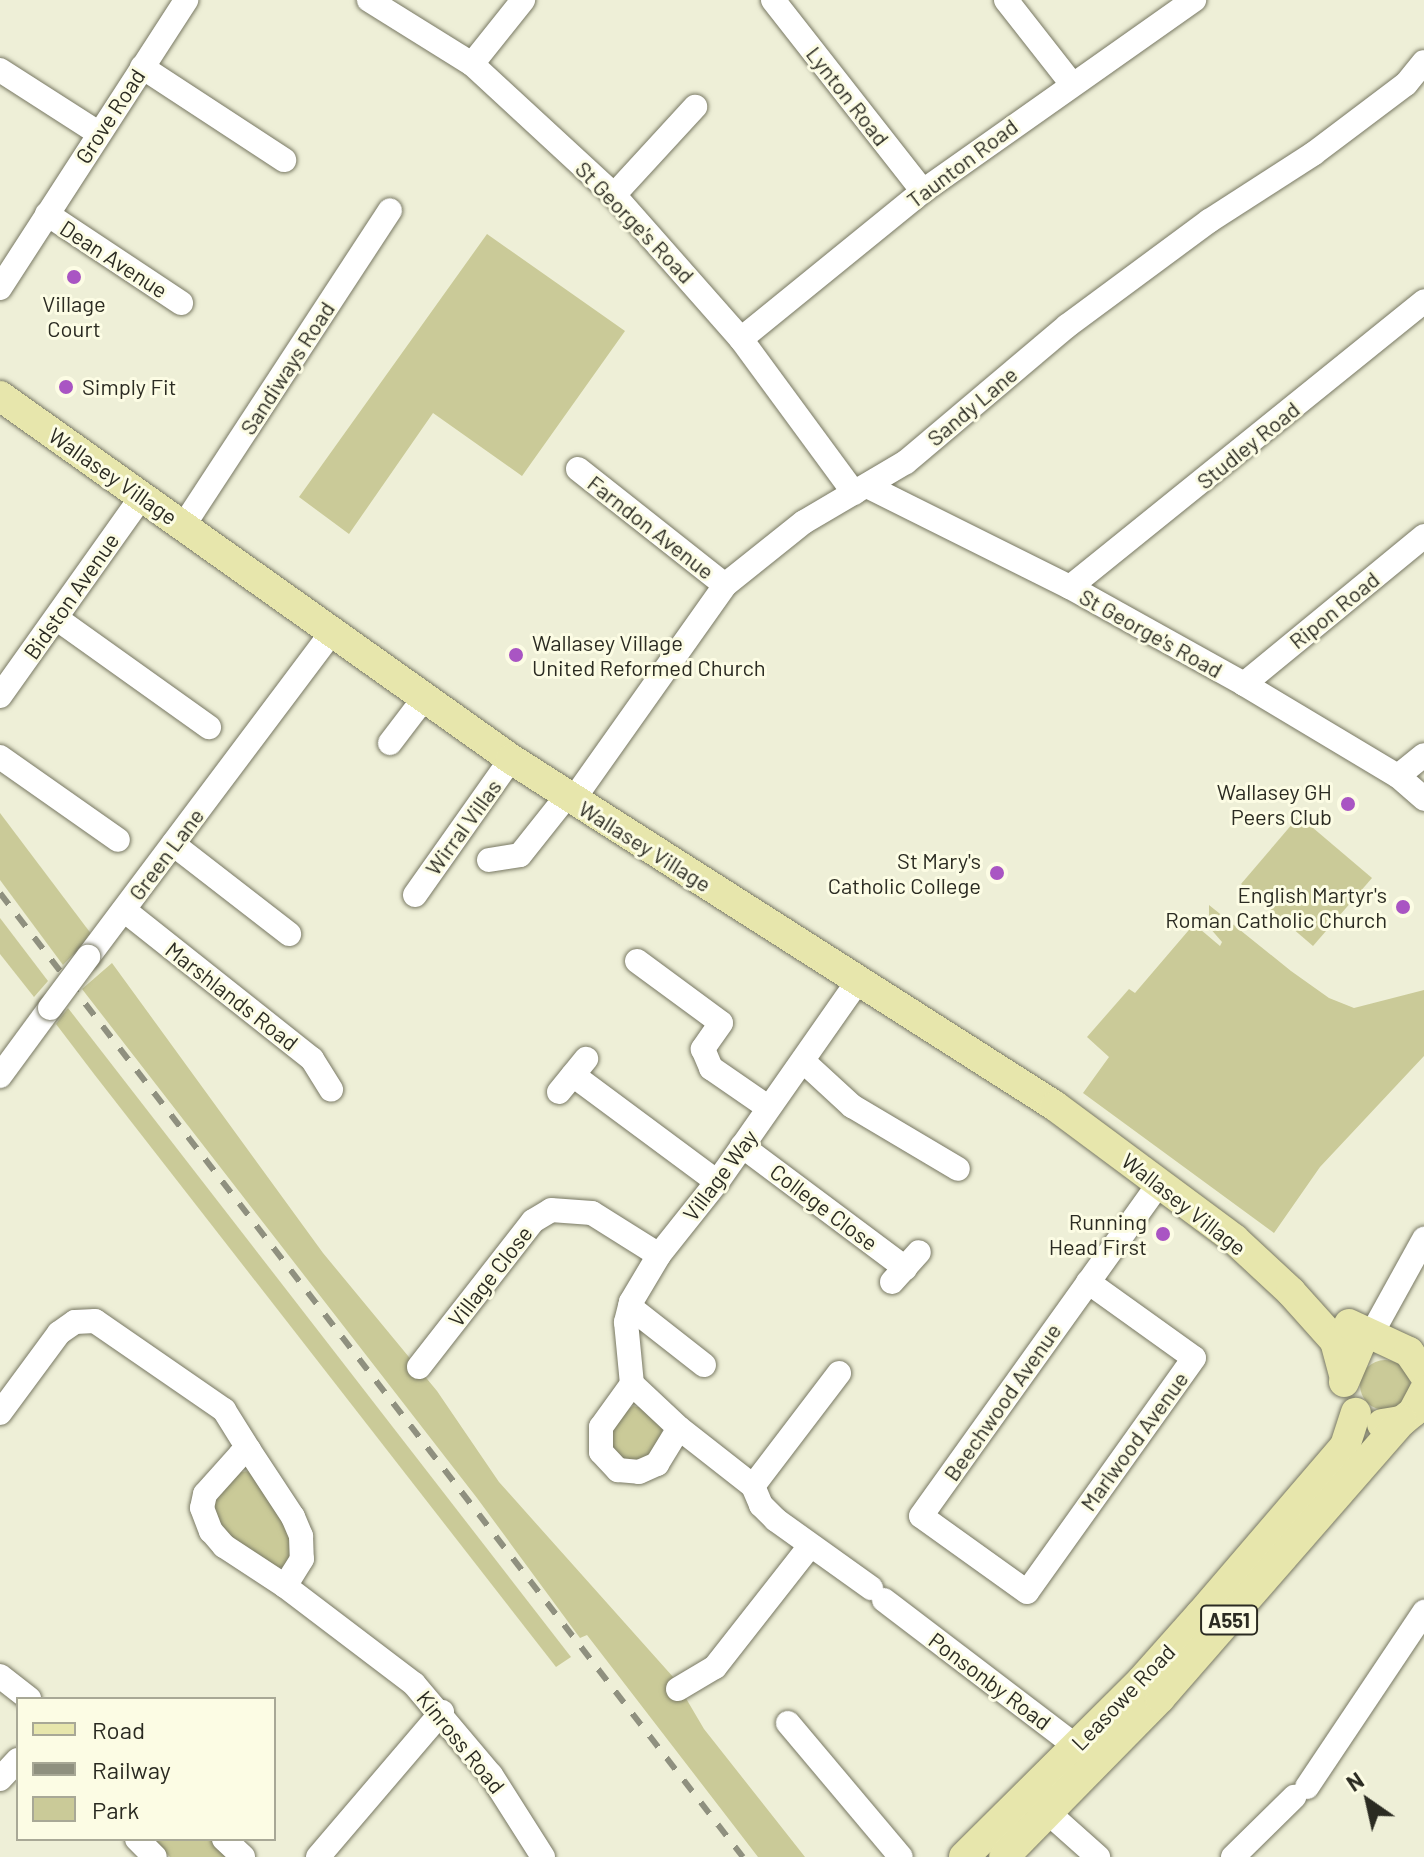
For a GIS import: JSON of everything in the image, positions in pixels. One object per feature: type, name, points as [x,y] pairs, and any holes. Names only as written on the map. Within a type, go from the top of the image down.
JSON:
[{"type":"main road","name":"Wallasey Village","points":[[0,396],[511,759],[1055,1106],[1234,1239],[1291,1292],[1335,1341],[1348,1402],[1356,1413]]},
{"type":"main road","name":"Wallasey Village","points":[[1291,1292],[1368,1334],[1418,1386]]},
{"type":"main road","points":[[1344,1375],[1368,1334]]},
{"type":"main road","points":[[1356,1413],[1378,1424],[1418,1386]]},
{"type":"main road","name":"Leasowe Road","points":[[1086,1754],[1160,1698],[1418,1386]]},
{"type":"main road","name":"Leasowe Road","points":[[964,1857],[1038,1803],[1086,1754],[1142,1680],[1345,1446],[1356,1413]]},
{"type":"main road","name":"Leasowe Road","points":[[1004,1857],[1038,1803]]},
{"type":"street","name":"Grove Road","points":[[0,288],[186,0]]},
{"type":"street","name":"St George's Road","points":[[369,0],[472,64],[614,195],[741,339],[861,489],[1070,587],[1244,684],[1398,776],[1424,799]]},
{"type":"street","points":[[472,64],[523,0]]},
{"type":"street","name":"Lynton Road","points":[[773,0],[923,191]]},
{"type":"street","points":[[1006,0],[1071,83]]},
{"type":"street","name":"Taunton Road","points":[[741,339],[923,191],[1071,83],[1194,0]]},
{"type":"street","name":"Sandy Lane","points":[[489,860],[520,855],[570,798],[725,585],[804,522],[906,462],[1067,326],[1406,84],[1424,62]]},
{"type":"street","points":[[142,67],[284,160]]},
{"type":"street","points":[[0,70],[98,133]]},
{"type":"street","points":[[614,195],[695,107]]},
{"type":"street","name":"Sandiways Road","points":[[184,525],[390,210]]},
{"type":"street","name":"Grove Road","points":[[0,257],[40,224]]},
{"type":"street","name":"Dean Avenue","points":[[40,224],[181,303]]},
{"type":"street","name":"Studley Road","points":[[1070,587],[1424,301]]},
{"type":"street","name":"Farndon Avenue","points":[[578,469],[725,585]]},
{"type":"street","name":"Bidston Avenue","points":[[0,696],[142,496]]},
{"type":"street","name":"Ripon Road","points":[[1244,684],[1424,536]]},
{"type":"street","points":[[56,618],[209,727]]},
{"type":"street","name":"Green Lane","points":[[0,1076],[333,631]]},
{"type":"street","points":[[390,743],[425,697]]},
{"type":"street","points":[[1398,776],[1424,755]]},
{"type":"street","points":[[0,757],[118,840]]},
{"type":"street","name":"Wirral Villas","points":[[415,895],[511,759]]},
{"type":"street","points":[[173,844],[289,934]]},
{"type":"street","name":"Marshlands Road","points":[[124,910],[312,1059],[331,1090]]},
{"type":"street","points":[[637,961],[721,1023],[703,1049],[711,1068],[769,1108]]},
{"type":"street","name":"Village Way","points":[[632,1384],[626,1322],[630,1307],[659,1255],[717,1182],[858,981]]},
{"type":"street","points":[[803,1061],[852,1106],[958,1169]]},
{"type":"street","points":[[573,1075],[717,1182]]},
{"type":"street","name":"College Close","points":[[742,1146],[905,1268]]},
{"type":"street","name":"Beechwood Avenue","points":[[1027,1592],[921,1516],[1159,1183]]},
{"type":"street","name":"Village Close","points":[[419,1367],[533,1221],[551,1210],[592,1213],[659,1255]]},
{"type":"street","points":[[1368,1334],[1424,1239]]},
{"type":"street","name":"Marlwood Avenue","points":[[1027,1592],[1194,1358],[1088,1282]]},
{"type":"street","points":[[630,1307],[704,1365]]},
{"type":"street","points":[[0,1413],[59,1333],[75,1322],[95,1321],[224,1410],[293,1517],[301,1536],[302,1559],[285,1586]]},
{"type":"street","points":[[753,1486],[839,1373]]},
{"type":"street","points":[[678,1689],[715,1667],[810,1546],[761,1505],[753,1486],[679,1428],[632,1384],[601,1427],[601,1452],[618,1470],[639,1472],[657,1464],[679,1428]]},
{"type":"street","name":"Kinross Road","points":[[249,1450],[213,1483],[202,1508],[211,1531],[224,1546],[285,1586],[414,1684],[442,1712],[491,1775],[543,1857]]},
{"type":"street","name":"Ponsonby Road","points":[[810,1546],[878,1594],[1086,1754]]},
{"type":"street","points":[[1233,1857],[1301,1792],[1424,1612]]},
{"type":"street","points":[[0,1676],[26,1697]]},
{"type":"street","points":[[318,1857],[442,1712]]},
{"type":"street","points":[[788,1723],[901,1857]]},
{"type":"street","points":[[0,1779],[16,1762]]},
{"type":"street","points":[[1038,1803],[1098,1857]]},
{"type":"street","points":[[139,1841],[155,1857]]},
{"type":"street","points":[[226,1841],[243,1857]]},
{"type":"green space","points":[[487,234],[625,331],[522,476],[433,413],[349,534],[299,497]]},
{"type":"green space","points":[[0,813],[92,935],[63,965],[0,880]]},
{"type":"green space","points":[[1299,816],[1372,878],[1313,946],[1241,884]]},
{"type":"green space","points":[[1209,905],[1329,998],[1354,1008],[1424,990],[1424,1056],[1320,1167],[1274,1233],[1083,1093],[1109,1057],[1087,1037],[1129,989],[1135,993],[1194,924],[1220,946],[1222,942],[1209,927]]},
{"type":"green space","points":[[0,918],[48,981],[34,997],[0,954]]},
{"type":"green space","points":[[112,963],[323,1253],[437,1391],[499,1482],[674,1678],[704,1729],[805,1857],[758,1857],[587,1635],[580,1638],[477,1498],[82,989]]},
{"type":"green space","points":[[68,1008],[571,1657],[556,1667],[94,1074],[56,1024]]},
{"type":"green space","points":[[1385,1360],[1403,1367],[1410,1385],[1403,1403],[1385,1410],[1367,1403],[1360,1385],[1367,1367]]},
{"type":"green space","points":[[633,1406],[643,1408],[657,1419],[662,1430],[660,1443],[652,1456],[637,1463],[614,1456],[607,1431],[616,1418]]},
{"type":"green space","points":[[252,1471],[294,1541],[294,1556],[287,1566],[271,1569],[217,1526],[210,1503],[238,1472]]},
{"type":"green space","points":[[153,1841],[213,1841],[230,1857],[170,1857]]},
{"type":"railway","points":[[0,893],[743,1857]]},
{"type":"place","name":"Village Court","points":[[74,277]]},
{"type":"place","name":"Simply Fit","points":[[66,387]]},
{"type":"place","name":"Wallasey Village United Reformed Church","points":[[516,655]]},
{"type":"place","name":"Wallasey GH Peers Club","points":[[1348,804]]},
{"type":"place","name":"St Mary's Catholic College","points":[[997,873]]},
{"type":"place","name":"English Martyr's Roman Catholic Church","points":[[1403,907]]},
{"type":"place","name":"Running Head First","points":[[1163,1234]]}]
